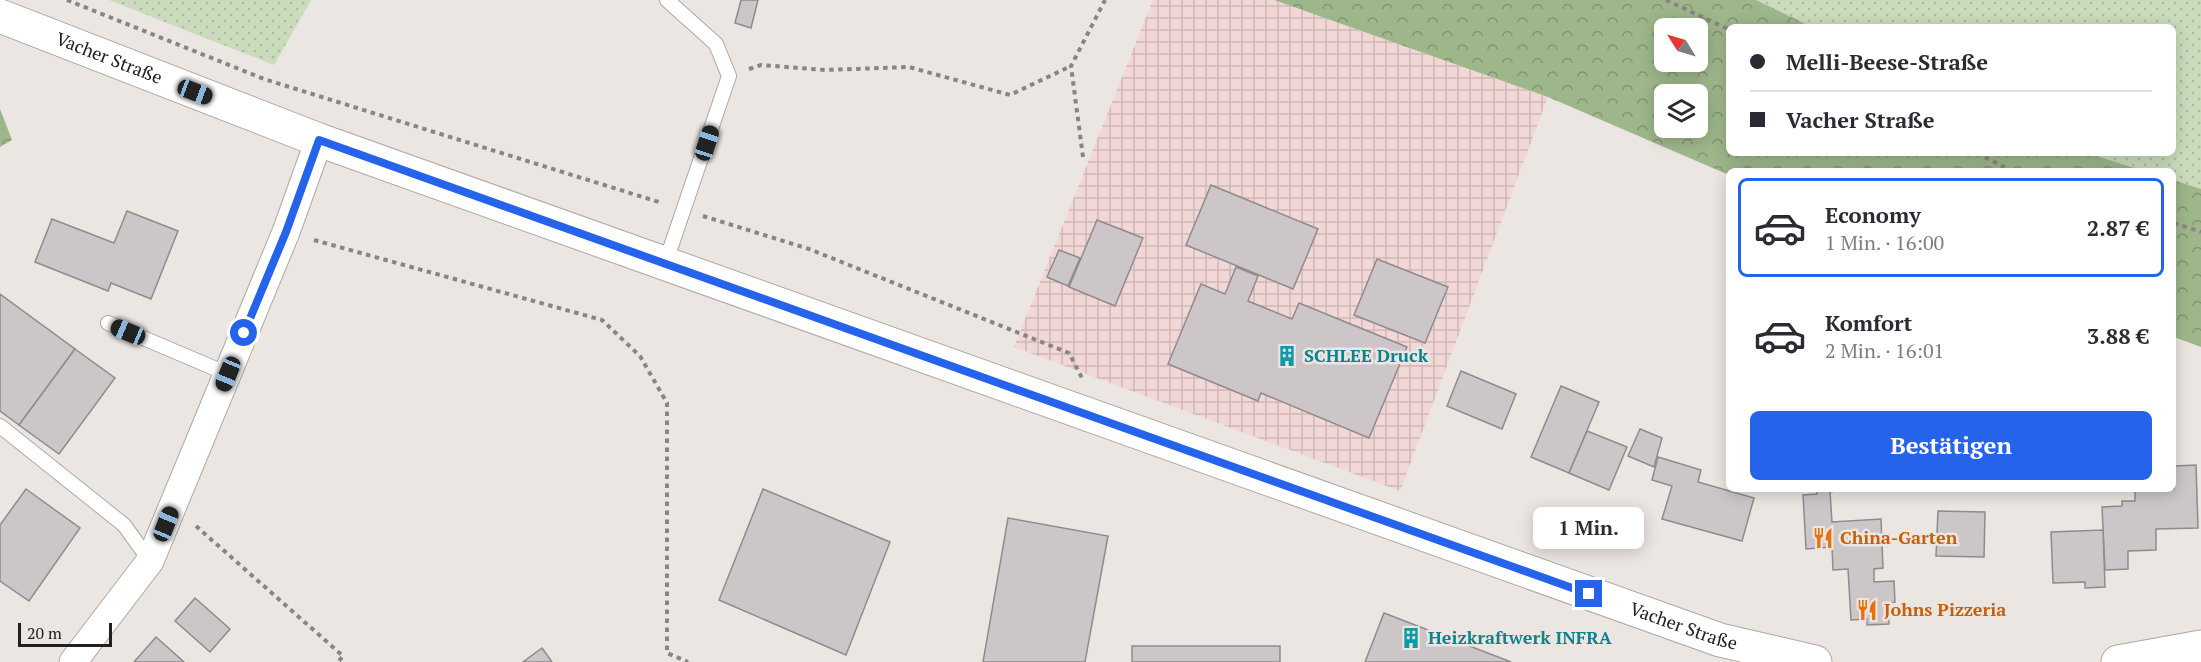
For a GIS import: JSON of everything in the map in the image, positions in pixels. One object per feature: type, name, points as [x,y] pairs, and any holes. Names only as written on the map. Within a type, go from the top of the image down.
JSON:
[{"type":"street","name":"Vacher Straße","points":[[0,16],[319,140],[1108,424],[1720,640],[1815,662]]},
{"type":"street","points":[[74,662],[150,561],[286,232],[319,140]]},
{"type":"street","points":[[2118,662],[2201,648]]},
{"type":"lane","points":[[665,264],[729,76],[716,44],[667,0]]},
{"type":"lane","points":[[108,323],[228,374]]},
{"type":"lane","points":[[0,426],[124,525],[150,561]]},
{"type":"path","points":[[67,0],[264,79],[809,249],[1069,353],[1108,424]]},
{"type":"path","points":[[1083,157],[1071,66],[1105,0]]},
{"type":"path","points":[[1666,0],[1726,28]]},
{"type":"path","points":[[729,76],[761,65],[825,70],[909,67],[1010,94],[1071,66]]},
{"type":"path","points":[[1983,156],[2006,168]]},
{"type":"path","points":[[2176,224],[2201,232]]},
{"type":"path","points":[[286,232],[602,321],[640,357],[667,403],[668,653],[688,662]]},
{"type":"path","points":[[173,506],[343,656],[338,662]]},
{"type":"shaded area","points":[[1153,0],[1274,0],[1548,97],[1400,491],[1014,347]]},
{"type":"green space","points":[[109,0],[311,0],[274,65]]},
{"type":"green space","points":[[1274,0],[1756,0],[1806,24],[1726,24],[1726,156],[2096,156],[2134,168],[1726,168],[1726,174],[1548,97]]},
{"type":"green space","points":[[1756,0],[2201,0],[2201,189],[2176,181],[2176,168],[2134,168],[2096,156],[2176,156],[2176,24],[1806,24]]},
{"type":"green space","points":[[0,109],[12,140],[0,147]]},
{"type":"green space","points":[[2176,181],[2201,189],[2201,347],[2176,338]]},
{"type":"building","points":[[741,0],[758,0],[751,28],[735,23]]},
{"type":"building","points":[[1211,185],[1318,229],[1293,289],[1186,245]]},
{"type":"building","points":[[127,211],[178,231],[151,299],[111,283],[108,291],[35,262],[52,219],[114,243]]},
{"type":"building","points":[[1097,220],[1143,238],[1115,306],[1069,287]]},
{"type":"building","points":[[1059,250],[1080,258],[1068,286],[1047,277]]},
{"type":"building","points":[[1377,259],[1448,287],[1425,343],[1354,315]]},
{"type":"building","name":"SCHLEE Druck","points":[[1236,267],[1258,276],[1248,301],[1292,319],[1299,303],[1407,347],[1369,438],[1261,393],[1258,401],[1168,364],[1201,284],[1225,294]]},
{"type":"building","points":[[0,294],[75,349],[19,425],[0,411]]},
{"type":"building","points":[[75,349],[115,378],[59,454],[19,425]]},
{"type":"building","points":[[1461,371],[1516,394],[1502,429],[1447,406]]},
{"type":"building","points":[[1561,386],[1599,402],[1569,473],[1531,457]]},
{"type":"building","points":[[1640,429],[1662,438],[1654,467],[1628,456]]},
{"type":"building","points":[[1587,431],[1627,447],[1609,490],[1569,473]]},
{"type":"building","points":[[1658,457],[1701,470],[1698,482],[1726,490],[1726,492],[1754,498],[1742,541],[1662,519],[1672,486],[1652,480]]},
{"type":"building","points":[[2196,465],[2198,528],[2156,529],[2156,550],[2128,551],[2128,569],[2105,570],[2102,507],[2122,506],[2122,501],[2135,501],[2135,492],[2176,492],[2176,466]]},
{"type":"building","points":[[26,489],[80,528],[29,601],[0,581],[0,525]]},
{"type":"building","points":[[763,489],[890,542],[846,655],[719,600]]},
{"type":"building","points":[[1817,492],[1830,492],[1832,522],[1881,519],[1883,568],[1874,569],[1874,582],[1894,581],[1895,602],[1888,603],[1889,624],[1867,625],[1867,619],[1851,620],[1848,569],[1833,570],[1832,547],[1806,549],[1803,495],[1817,494]]},
{"type":"building","points":[[1938,511],[1985,512],[1984,557],[1936,556]]},
{"type":"building","points":[[1008,518],[1108,536],[1085,662],[983,662]]},
{"type":"building","points":[[2103,530],[2105,587],[2085,588],[2085,582],[2053,583],[2051,532]]},
{"type":"building","points":[[195,598],[230,629],[210,652],[175,621]]},
{"type":"building","name":"Heizkraftwerk INFRA","points":[[1384,613],[1511,662],[1365,662]]},
{"type":"building","points":[[156,637],[184,662],[134,662]]},
{"type":"building","points":[[1132,646],[1280,646],[1280,662],[1132,662]]},
{"type":"building","points":[[542,648],[552,662],[523,662]]},
{"type":"place","name":"SCHLEE Druck","points":[[1287,356]]},
{"type":"place","name":"China-Garten","points":[[1823,538]]},
{"type":"place","name":"Johns Pizzeria","points":[[1867,610]]},
{"type":"place","name":"Heizkraftwerk INFRA","points":[[1411,638]]},
{"type":"route","points":[[244,333],[286,232],[319,140],[1108,424],[1589,594]]}]
